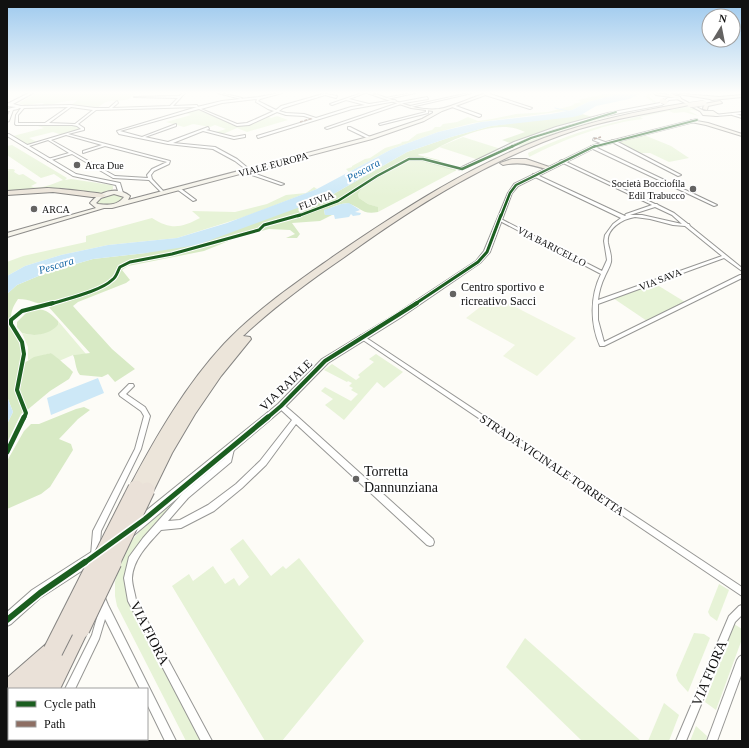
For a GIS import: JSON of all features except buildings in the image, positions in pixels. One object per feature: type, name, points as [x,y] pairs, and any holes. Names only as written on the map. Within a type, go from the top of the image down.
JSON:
[{"type":"highway","points":[[34,688],[172,432],[212,364],[244,330],[262,313],[367,236],[430,197],[530,146],[577,128]]},
{"type":"highway","points":[[172,432],[231,355],[251,333],[277,309],[368,242],[402,219],[470,179],[561,136],[587,128]]},
{"type":"highway","points":[[525,152],[524,157],[527,159],[551,167]]},
{"type":"highway","points":[[503,163],[512,161],[526,161],[551,167]]},
{"type":"highway","points":[[7,193],[56,190],[81,195],[105,194]]},
{"type":"highway","points":[[81,195],[93,203]]},
{"type":"highway","points":[[50,688],[80,629],[141,489]]},
{"type":"highway","points":[[9,688],[17,684],[53,650]]},
{"type":"main road","name":"VIALE EUROPA","points":[[105,194],[137,196],[179,189],[370,138],[402,128]]},
{"type":"main road","points":[[725,128],[742,135]]},
{"type":"main road","name":"VIALE EUROPA","points":[[104,207],[163,192]]},
{"type":"main road","points":[[77,214],[93,203],[96,198],[105,194]]},
{"type":"main road","points":[[121,203],[127,198],[123,194]]},
{"type":"main road","points":[[93,203],[96,206],[104,207]]},
{"type":"main road","points":[[7,234],[104,207]]},
{"type":"street","points":[[26,146],[83,130],[81,128]]},
{"type":"street","points":[[129,128],[118,131],[120,133],[168,144],[214,148],[236,160],[246,171],[282,184]]},
{"type":"street","points":[[141,138],[167,128]]},
{"type":"street","points":[[168,144],[208,128]]},
{"type":"street","points":[[258,137],[287,128]]},
{"type":"street","points":[[349,128],[370,138]]},
{"type":"street","points":[[460,169],[512,144],[559,128]]},
{"type":"street","name":"VIA RAIALE","points":[[7,620],[36,594],[127,534],[281,406],[301,387],[319,366],[362,337],[398,316],[478,262],[487,252],[513,187],[534,175],[592,147],[613,140],[662,128]]},
{"type":"street","points":[[203,130],[228,137],[237,138],[244,136]]},
{"type":"street","points":[[8,133],[48,160],[77,176],[118,184],[123,194]]},
{"type":"street","points":[[8,133],[69,177],[115,186],[115,188],[105,194]]},
{"type":"street","points":[[67,135],[169,162],[151,172],[149,176],[150,179]]},
{"type":"street","points":[[601,137],[594,139],[604,143]]},
{"type":"street","points":[[49,140],[116,178],[150,179],[163,192]]},
{"type":"street","points":[[613,140],[679,175]]},
{"type":"street","points":[[84,152],[105,145]]},
{"type":"street","points":[[592,147],[715,205]]},
{"type":"street","points":[[48,160],[72,153]]},
{"type":"street","points":[[562,161],[674,214],[742,270]]},
{"type":"street","points":[[534,175],[625,218],[638,217],[688,226]]},
{"type":"street","points":[[179,189],[194,200]]},
{"type":"street","points":[[656,205],[628,215],[614,225],[606,238],[609,260],[597,290],[594,310],[597,330],[602,345],[742,276]]},
{"type":"street","points":[[633,213],[638,217]]},
{"type":"street","name":"VIA BARICELLO","points":[[500,220],[603,273]]},
{"type":"street","name":"VIA SAVA","points":[[596,303],[725,256]]},
{"type":"street","name":"STRADA VICINALE TORRETTA","points":[[362,337],[742,592]]},
{"type":"street","points":[[131,386],[122,394],[143,409],[147,416],[138,449],[97,531],[92,558],[104,608],[144,688]]},
{"type":"street","name":"VIA RAIALE","points":[[281,406],[430,542]]},
{"type":"street","points":[[160,526],[181,524],[217,504],[239,486],[263,463],[296,419]]},
{"type":"street","name":"VIA FIORA","points":[[207,741],[132,601],[128,578],[132,560],[146,541],[185,496],[228,460],[230,449]]},
{"type":"street","points":[[70,688],[96,636],[104,608]]},
{"type":"street","name":"VIA FIORA","points":[[681,741],[732,618],[742,609]]},
{"type":"street","name":"VIA FIORA","points":[[712,741],[742,660]]},
{"type":"street","points":[[148,695],[171,741]]},
{"type":"green space","points":[[44,128],[81,129],[62,135],[53,132],[29,138],[37,142],[28,145],[13,136]]},
{"type":"green space","points":[[223,128],[261,128],[247,132],[237,128],[223,134],[216,132],[226,129]]},
{"type":"green space","points":[[434,128],[454,128],[438,132],[392,149],[349,172],[346,169],[370,158],[385,148],[408,141],[417,134],[432,130]]},
{"type":"green space","points":[[484,128],[495,128],[472,133],[441,146],[431,152],[418,155],[439,160],[442,163],[459,168],[455,171],[416,160],[409,160],[362,188],[358,194],[359,198],[368,204],[378,207],[378,212],[365,212],[353,205],[340,204],[324,210],[325,215],[332,215],[320,221],[292,223],[300,234],[297,238],[286,238],[295,234],[290,230],[269,229],[236,238],[204,251],[128,266],[122,270],[130,280],[126,283],[78,302],[73,306],[112,349],[135,369],[115,382],[108,374],[102,377],[80,375],[73,355],[90,353],[46,304],[18,299],[11,315],[14,327],[23,345],[24,358],[18,390],[26,413],[7,452],[7,424],[13,412],[8,399],[7,294],[17,285],[48,272],[93,259],[146,253],[330,196],[407,152]]},
{"type":"green space","points":[[515,128],[558,128],[510,143],[502,140],[525,132]]},
{"type":"green space","points":[[565,128],[573,128],[521,146],[516,145]]},
{"type":"green space","points":[[602,128],[587,132],[529,157],[528,153],[548,144],[588,130]]},
{"type":"green space","points":[[644,135],[671,146],[689,158],[669,162],[650,153],[639,153],[616,142]]},
{"type":"green space","points":[[463,137],[501,149],[479,160],[439,147]]},
{"type":"green space","points":[[12,145],[67,178],[65,180],[71,179],[111,185],[113,186],[113,189],[100,194],[61,188],[7,191],[7,172],[9,170],[7,169],[15,170],[14,172],[19,175],[23,174],[37,183],[31,186],[38,188],[63,180],[54,174],[41,178],[7,155],[7,146]]},
{"type":"green space","points":[[409,160],[416,160],[455,171],[378,212],[377,207],[368,204],[359,198],[358,194],[362,188]]},
{"type":"green space","points":[[314,187],[317,189],[244,217],[177,238],[108,245],[61,255],[25,266],[7,276],[7,262],[23,256],[86,242],[86,236],[152,218],[171,226],[181,226],[200,218],[192,211],[235,212],[267,204],[286,195],[306,193]]},
{"type":"green space","points":[[116,194],[123,196],[122,200],[106,205],[96,203],[102,197]]},
{"type":"green space","points":[[654,283],[685,302],[647,321],[613,298]]},
{"type":"green space","points":[[494,296],[576,338],[537,376],[503,356],[515,345],[466,318]]},
{"type":"green space","points":[[36,309],[48,312],[58,321],[58,325],[46,333],[32,335],[22,333],[17,327],[17,322],[28,311]]},
{"type":"green space","points":[[58,321],[86,354],[73,355],[59,361],[51,353],[28,360],[28,347],[22,333],[32,335],[41,334],[58,325]]},
{"type":"green space","points":[[51,353],[73,372],[69,379],[50,391],[26,411],[18,390],[24,363],[34,357]]},
{"type":"green space","points":[[376,354],[403,372],[384,388],[377,382],[344,420],[325,405],[333,399],[321,391],[325,387],[351,401],[358,394],[351,390],[353,388],[349,386],[352,383],[324,370],[332,364],[356,380],[360,377],[358,375],[374,362],[369,359]]},
{"type":"green space","points":[[84,407],[90,410],[78,419],[59,439],[71,444],[73,450],[50,487],[41,494],[7,509],[7,461],[24,431],[31,424],[39,424]]},
{"type":"green space","points":[[227,456],[227,458],[144,538],[124,577],[202,741],[186,741],[117,606],[115,582],[130,543],[138,533]]},
{"type":"green space","points":[[243,539],[271,576],[283,566],[286,569],[299,558],[364,641],[282,741],[265,741],[172,586],[189,574],[193,581],[213,566],[225,584],[234,578],[239,586],[249,577],[230,549]]},
{"type":"green space","points":[[719,584],[729,590],[717,621],[710,616],[708,612]]},
{"type":"green space","points":[[734,624],[742,629],[742,639],[716,710],[705,702]]},
{"type":"green space","points":[[694,633],[704,634],[710,638],[688,692],[678,681],[676,675]]},
{"type":"green space","points":[[525,638],[641,741],[582,741],[506,667]]},
{"type":"green space","points":[[664,703],[679,715],[669,741],[648,741]]},
{"type":"green space","points":[[696,726],[707,736],[706,741],[690,741]]},
{"type":"water","name":"Pescara","points":[[456,128],[484,128],[407,152],[330,196],[197,245],[93,259],[48,272],[17,285],[7,294],[7,276],[25,266],[61,255],[108,245],[177,238],[227,223],[317,189],[392,149],[438,132]]},
{"type":"water","points":[[349,203],[360,210],[355,212],[361,213],[360,215],[353,216],[351,214],[349,217],[335,219],[334,215],[325,215],[324,210]]},
{"type":"water","points":[[7,331],[8,399],[13,412],[7,424]]},
{"type":"water","points":[[98,378],[104,393],[51,415],[47,398]]},
{"type":"marked path","points":[[594,139],[601,137]]},
{"type":"cycle path","name":"FLUVIA","points":[[7,452],[26,413],[17,390],[24,354],[22,342],[11,324],[11,320],[22,311],[30,308],[46,306],[95,289],[112,281],[117,275],[120,267],[130,262],[172,254],[259,230],[264,225],[290,219],[338,201],[377,176],[409,159],[423,159],[462,169],[531,138],[564,128]]},
{"type":"cycle path","points":[[7,620],[40,593],[145,519],[281,406],[325,361],[398,316],[478,262],[487,252],[510,193],[516,185],[595,146],[666,128]]},
{"type":"place","name":"Arca Due","points":[[77,165]]},
{"type":"place","name":"Società Bocciofila Edil Trabucco","points":[[693,189]]},
{"type":"place","name":"ARCA","points":[[34,209]]},
{"type":"place","name":"Centro sportivo e ricreativo Sacci","points":[[453,294]]},
{"type":"place","name":"Torretta Dannunziana","points":[[356,479]]}]
